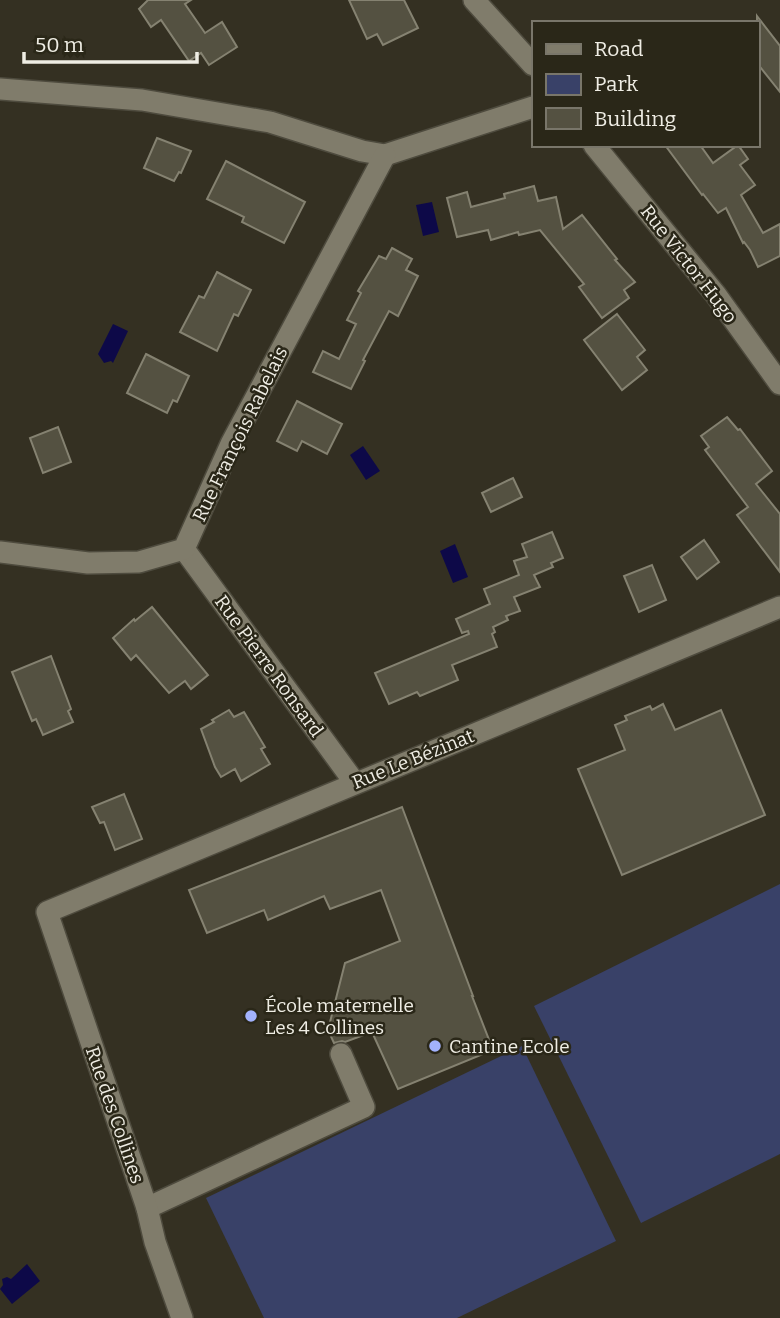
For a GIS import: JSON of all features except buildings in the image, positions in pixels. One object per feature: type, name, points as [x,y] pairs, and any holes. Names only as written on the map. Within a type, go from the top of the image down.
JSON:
[{"type":"street","points":[[474,0],[532,64]]},
{"type":"street","points":[[0,89],[142,100],[270,122],[384,155],[532,107]]},
{"type":"street","name":"Rue Victor Hugo","points":[[596,147],[716,295],[780,384]]},
{"type":"street","name":"Rue François Rabelais","points":[[184,549],[231,444],[384,155]]},
{"type":"street","points":[[0,552],[88,563],[139,562],[184,549]]},
{"type":"street","name":"Rue Pierre Ronsard","points":[[184,549],[355,783]]},
{"type":"street","name":"Rue Le Bézinat","points":[[47,912],[780,607]]},
{"type":"street","name":"Rue des Collines","points":[[47,912],[182,1318]]},
{"type":"street","points":[[147,1208],[363,1107],[341,1054]]},
{"type":"green space","points":[[780,884],[780,1154],[641,1223],[534,1006]]},
{"type":"green space","points":[[522,1046],[616,1241],[457,1318],[264,1318],[206,1198]]},
{"type":"shaded area","points":[[432,202],[439,232],[423,236],[416,205]]},
{"type":"shaded area","points":[[113,324],[128,331],[113,363],[104,363],[98,354]]},
{"type":"shaded area","points":[[363,446],[380,471],[366,480],[350,455]]},
{"type":"shaded area","points":[[455,544],[468,577],[453,583],[440,551]]},
{"type":"shaded area","points":[[27,1264],[40,1281],[12,1304],[0,1289],[3,1285],[2,1279],[11,1279]]},
{"type":"place","name":"École maternelle Les 4 Collines","points":[[251,1016]]},
{"type":"place","name":"Cantine Ecole","points":[[435,1046]]}]
